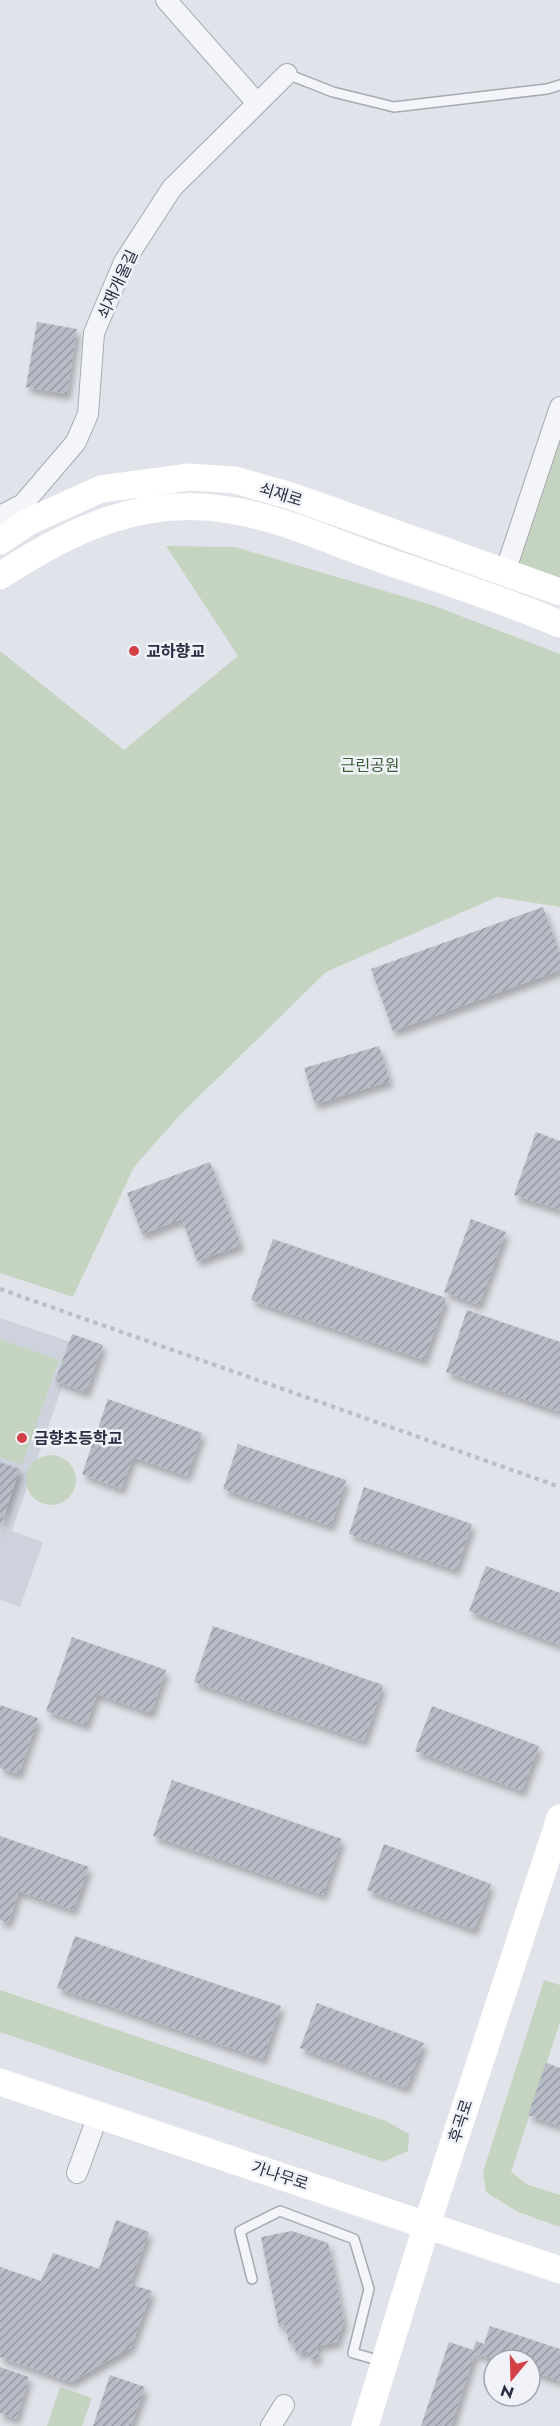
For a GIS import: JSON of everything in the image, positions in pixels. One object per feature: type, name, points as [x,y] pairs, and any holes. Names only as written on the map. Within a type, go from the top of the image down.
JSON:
[{"type":"street","points":[[166,0],[257,103]]},
{"type":"street","name":"쇠재개울길","points":[[0,516],[23,504],[76,442],[88,414],[94,333],[124,262],[172,188],[286,74]]},
{"type":"street","points":[[505,572],[560,407]]},
{"type":"street","name":"쇠재로","points":[[0,541],[28,522],[101,489],[190,477],[235,480],[291,496],[560,592]]},
{"type":"street","points":[[0,576],[43,548],[110,518],[190,507],[230,510],[282,524],[560,624]]},
{"type":"street","name":"후곡로","points":[[365,2426],[387,2362],[427,2224],[560,1818]]},
{"type":"street","name":"가나무로","points":[[0,2082],[560,2270]]},
{"type":"street","points":[[77,2173],[98,2115]]},
{"type":"street","points":[[271,2426],[284,2405]]},
{"type":"lane","points":[[286,74],[333,92],[394,107],[547,89],[560,85]]},
{"type":"lane","points":[[252,2279],[240,2231],[280,2211],[354,2240],[369,2289],[353,2353],[387,2362]]},
{"type":"path","points":[[0,1289],[560,1487]]},
{"type":"shaded area","name":"금향초등학교","points":[[0,1318],[77,1344],[12,1531],[43,1542],[20,1607],[0,1600]]},
{"type":"green space","points":[[560,442],[560,581],[517,567]]},
{"type":"green space","name":"근린공원","points":[[166,546],[235,547],[432,605],[560,654],[560,907],[497,897],[326,972],[178,1117],[134,1167],[73,1297],[0,1273],[0,651],[124,750],[238,656]]},
{"type":"green space","points":[[0,1339],[59,1360],[22,1465],[0,1457]]},
{"type":"green space","points":[[46,1455],[56,1455],[69,1462],[76,1475],[76,1485],[69,1498],[56,1505],[46,1505],[37,1501],[30,1494],[26,1485],[26,1475],[30,1466],[37,1459]]},
{"type":"green space","points":[[544,1980],[560,1985],[560,2022],[511,2172],[528,2185],[560,2195],[560,2227],[518,2212],[486,2192],[483,2172]]},
{"type":"green space","points":[[0,1990],[386,2121],[409,2134],[408,2151],[383,2162],[0,2032]]},
{"type":"green space","points":[[60,2387],[92,2398],[82,2426],[47,2426]]},
{"type":"building","points":[[37,322],[77,329],[67,394],[26,387]]},
{"type":"building","points":[[543,907],[560,954],[560,970],[393,1031],[371,969]]},
{"type":"building","points":[[379,1046],[390,1081],[315,1104],[304,1068]]},
{"type":"building","points":[[536,1132],[560,1141],[560,1210],[514,1195]]},
{"type":"building","points":[[210,1162],[241,1245],[197,1261],[182,1219],[142,1234],[127,1193]]},
{"type":"building","points":[[471,1219],[506,1232],[479,1305],[444,1292]]},
{"type":"building","points":[[273,1239],[446,1298],[424,1360],[251,1300]]},
{"type":"building","points":[[467,1310],[560,1342],[560,1412],[446,1372]]},
{"type":"building","points":[[72,1334],[103,1345],[86,1392],[55,1381]]},
{"type":"building","points":[[108,1399],[202,1433],[187,1476],[133,1457],[121,1489],[82,1474]]},
{"type":"building","points":[[238,1444],[346,1480],[331,1526],[223,1489]]},
{"type":"building","points":[[0,1462],[20,1469],[0,1527]]},
{"type":"building","points":[[364,1487],[472,1524],[456,1570],[349,1534]]},
{"type":"building","points":[[486,1566],[560,1593],[560,1645],[469,1611]]},
{"type":"building","points":[[213,1626],[383,1685],[364,1741],[194,1682]]},
{"type":"building","points":[[72,1637],[166,1670],[151,1713],[97,1694],[86,1725],[46,1711]]},
{"type":"building","points":[[0,1705],[38,1718],[19,1774],[0,1768]]},
{"type":"building","points":[[432,1706],[539,1746],[522,1791],[415,1751]]},
{"type":"building","points":[[172,1780],[342,1839],[323,1895],[153,1836]]},
{"type":"building","points":[[0,1836],[89,1867],[73,1910],[19,1891],[8,1923],[0,1920]]},
{"type":"building","points":[[384,1844],[491,1884],[474,1930],[367,1890]]},
{"type":"building","points":[[75,1936],[281,2006],[263,2059],[57,1988]]},
{"type":"building","points":[[317,2003],[424,2043],[406,2088],[300,2048]]},
{"type":"building","points":[[546,2063],[560,2068],[560,2126],[528,2115]]},
{"type":"building","points":[[116,2220],[149,2232],[130,2284],[152,2291],[131,2347],[71,2382],[0,2357],[0,2267],[41,2281],[53,2253],[99,2269]]},
{"type":"building","points":[[292,2231],[328,2243],[344,2321],[337,2342],[316,2346],[319,2358],[310,2360],[308,2351],[296,2354],[294,2342],[289,2344],[285,2325],[279,2327],[261,2237]]},
{"type":"building","points":[[490,2326],[560,2349],[560,2381],[542,2375],[542,2348],[482,2348],[482,2355],[475,2353],[451,2426],[421,2426],[449,2342],[473,2350],[476,2341],[484,2344]]},
{"type":"building","points":[[0,2367],[29,2377],[16,2419],[0,2413]]},
{"type":"building","points":[[110,2375],[145,2387],[131,2426],[93,2426]]},
{"type":"place","name":"교하향교","points":[[134,651]]},
{"type":"place","name":"금향초등학교","points":[[22,1438]]}]
